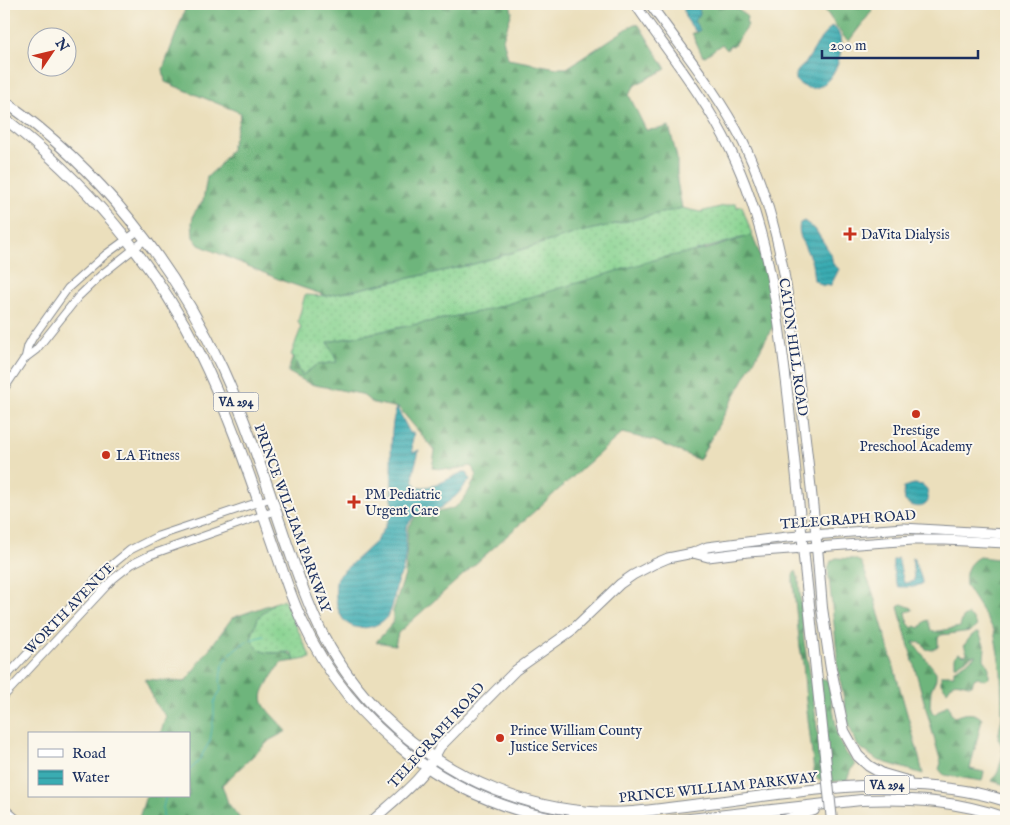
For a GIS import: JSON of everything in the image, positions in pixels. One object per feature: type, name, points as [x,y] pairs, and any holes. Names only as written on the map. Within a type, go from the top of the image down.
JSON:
[{"type":"highway","name":"PRINCE WILLIAM PARKWAY","points":[[4,101],[39,127],[86,170],[112,198],[138,231],[177,287],[209,341],[234,395],[309,605],[321,632],[355,685],[388,721],[435,758],[477,781],[510,795],[546,805],[593,812],[631,812],[879,785],[952,789],[1006,801]]},
{"type":"highway","name":"PRINCE WILLIAM PARKWAY","points":[[4,118],[68,173],[126,239],[165,294],[198,350],[227,418],[300,618],[330,671],[353,702],[392,742],[427,768],[457,786],[496,803],[528,814],[565,821]]},
{"type":"highway","points":[[817,547],[822,608],[831,669],[841,724],[848,740],[864,761],[883,774],[897,779],[952,789]]},
{"type":"highway","points":[[803,548],[832,821]]},
{"type":"highway","name":"PRINCE WILLIAM PARKWAY","points":[[672,821],[888,799],[912,799],[946,803],[1006,818]]},
{"type":"highway","points":[[782,821],[836,803]]},
{"type":"highway","points":[[946,803],[997,821]]},
{"type":"main road","name":"CATON HILL ROAD","points":[[635,4],[720,130],[740,171],[754,211],[770,270],[781,328],[803,548]]},
{"type":"main road","name":"CATON HILL ROAD","points":[[650,4],[728,115],[746,150],[763,192],[782,267],[793,328],[817,547]]},
{"type":"main road","name":"TELEGRAPH ROAD","points":[[372,821],[427,768],[435,758],[440,747],[511,674],[570,631],[620,584],[654,564],[668,558],[693,553],[706,547],[816,534],[893,528],[1006,534]]},
{"type":"main road","points":[[956,530],[956,540]]},
{"type":"main road","name":"TELEGRAPH ROAD","points":[[693,553],[708,557],[906,540],[1006,543]]},
{"type":"street","points":[[4,389],[24,359],[33,337],[67,290],[91,267],[138,231]]},
{"type":"street","points":[[24,359],[36,350],[78,296],[145,240]]},
{"type":"street","name":"WORTH AVENUE","points":[[4,679],[79,596],[102,572],[120,557],[158,536],[271,498]]},
{"type":"street","name":"WORTH AVENUE","points":[[4,696],[122,571],[150,555],[276,511]]},
{"type":"street","points":[[4,808],[19,821]]},
{"type":"green space","points":[[187,4],[510,4],[512,12],[503,39],[508,59],[557,68],[567,68],[634,24],[639,25],[666,69],[635,85],[629,95],[646,130],[669,126],[677,158],[677,181],[682,208],[573,234],[474,264],[327,296],[283,281],[199,245],[193,237],[192,222],[194,213],[203,201],[207,177],[218,167],[231,149],[241,113],[165,82],[163,69]]},
{"type":"green space","points":[[696,4],[729,5],[747,17],[746,22],[748,25],[733,46],[730,45],[727,50],[722,44],[705,56],[702,55],[692,33],[697,32],[694,21],[700,14]]},
{"type":"green space","points":[[821,4],[870,4],[872,11],[849,41],[843,36]]},
{"type":"green space","points":[[736,203],[737,207],[742,206],[752,235],[487,310],[328,342],[338,362],[316,365],[302,376],[291,355],[301,328],[298,321],[305,295],[327,296],[474,264],[573,234],[682,208],[700,212]]},
{"type":"green space","points":[[752,235],[765,267],[776,321],[699,460],[655,441],[622,433],[398,633],[395,645],[376,642],[393,623],[393,611],[405,575],[408,528],[417,514],[449,510],[461,503],[477,475],[471,466],[451,470],[432,468],[435,451],[399,408],[373,403],[361,394],[310,384],[288,372],[293,356],[302,376],[316,365],[337,362],[328,342],[487,310],[660,258],[708,249]]},
{"type":"green space","points":[[979,557],[998,559],[1006,564],[1006,785],[992,781],[998,772],[1003,754],[998,738],[1002,717],[1001,672],[994,630],[966,586],[967,569]]},
{"type":"green space","points":[[836,558],[854,559],[861,562],[873,593],[923,774],[877,760],[858,746],[849,726],[837,663],[828,569],[831,561]]},
{"type":"green space","points":[[796,571],[799,581],[804,643],[823,774],[821,781],[818,780],[814,772],[793,582],[793,574]]},
{"type":"green space","points":[[284,600],[311,658],[295,661],[290,652],[266,653],[260,651],[253,644],[251,638],[258,618],[274,603]]},
{"type":"green space","points":[[274,603],[258,618],[251,638],[262,651],[288,653],[292,655],[295,661],[281,663],[266,685],[262,699],[269,712],[287,731],[270,740],[222,785],[228,803],[242,821],[138,821],[145,798],[190,798],[190,732],[161,732],[166,716],[156,705],[145,679],[185,682],[232,618]]},
{"type":"green space","points":[[902,604],[913,610],[906,612],[908,623],[912,628],[915,626],[920,628],[928,620],[931,630],[934,632],[960,627],[963,617],[968,615],[977,626],[971,631],[941,635],[938,638],[938,647],[932,650],[926,649],[922,643],[913,642],[936,672],[936,679],[931,690],[930,706],[932,712],[935,714],[948,704],[951,714],[955,717],[969,714],[979,716],[982,719],[970,769],[984,772],[982,781],[944,775],[939,769],[941,763],[898,607]]},
{"type":"green space","points":[[979,632],[985,647],[984,659],[989,668],[989,678],[984,680],[978,677],[974,679],[972,685],[953,683],[947,691],[941,683],[941,675],[954,675],[954,670],[976,655],[955,666],[955,656],[959,653],[965,655],[967,653],[964,645],[972,635]]},
{"type":"green space","points":[[820,678],[828,680],[838,737],[846,753],[856,765],[851,769],[847,780],[831,782]]},
{"type":"water","points":[[683,4],[696,4],[699,9],[700,14],[694,21],[699,31],[695,31],[685,17]]},
{"type":"water","points":[[832,26],[839,33],[841,44],[840,57],[835,70],[828,81],[818,87],[807,88],[795,80],[795,75],[805,64],[821,38]]},
{"type":"water","points":[[804,221],[815,229],[831,254],[833,264],[839,269],[831,285],[823,286],[814,280],[812,264],[801,239],[799,228],[800,223]]},
{"type":"water","points":[[397,408],[410,433],[414,433],[413,453],[419,450],[413,475],[418,488],[436,485],[463,472],[467,472],[470,480],[456,496],[439,509],[417,512],[406,527],[404,564],[387,617],[371,627],[359,628],[347,623],[340,615],[335,593],[336,582],[337,577],[376,541],[385,527],[394,506],[392,500],[391,439]]},
{"type":"water","points":[[914,484],[923,485],[927,489],[928,501],[924,506],[914,506],[905,501],[903,487]]},
{"type":"water","points":[[912,557],[922,584],[914,587],[899,587],[893,567],[893,560],[898,558],[904,583],[914,581]]},
{"type":"waterway","points":[[190,770],[198,762],[210,741],[214,702],[221,690],[220,679],[225,661],[237,648],[264,636]]},
{"type":"waterway","points":[[163,821],[165,798]]},
{"type":"place","name":"DaVita Dialysis","points":[[850,234]]},
{"type":"place","name":"Prestige Preschool Academy","points":[[916,414]]},
{"type":"place","name":"LA Fitness","points":[[106,455]]},
{"type":"place","name":"PM Pediatric Urgent Care","points":[[354,502]]},
{"type":"place","name":"Prince William County Justice Services","points":[[500,738]]}]
